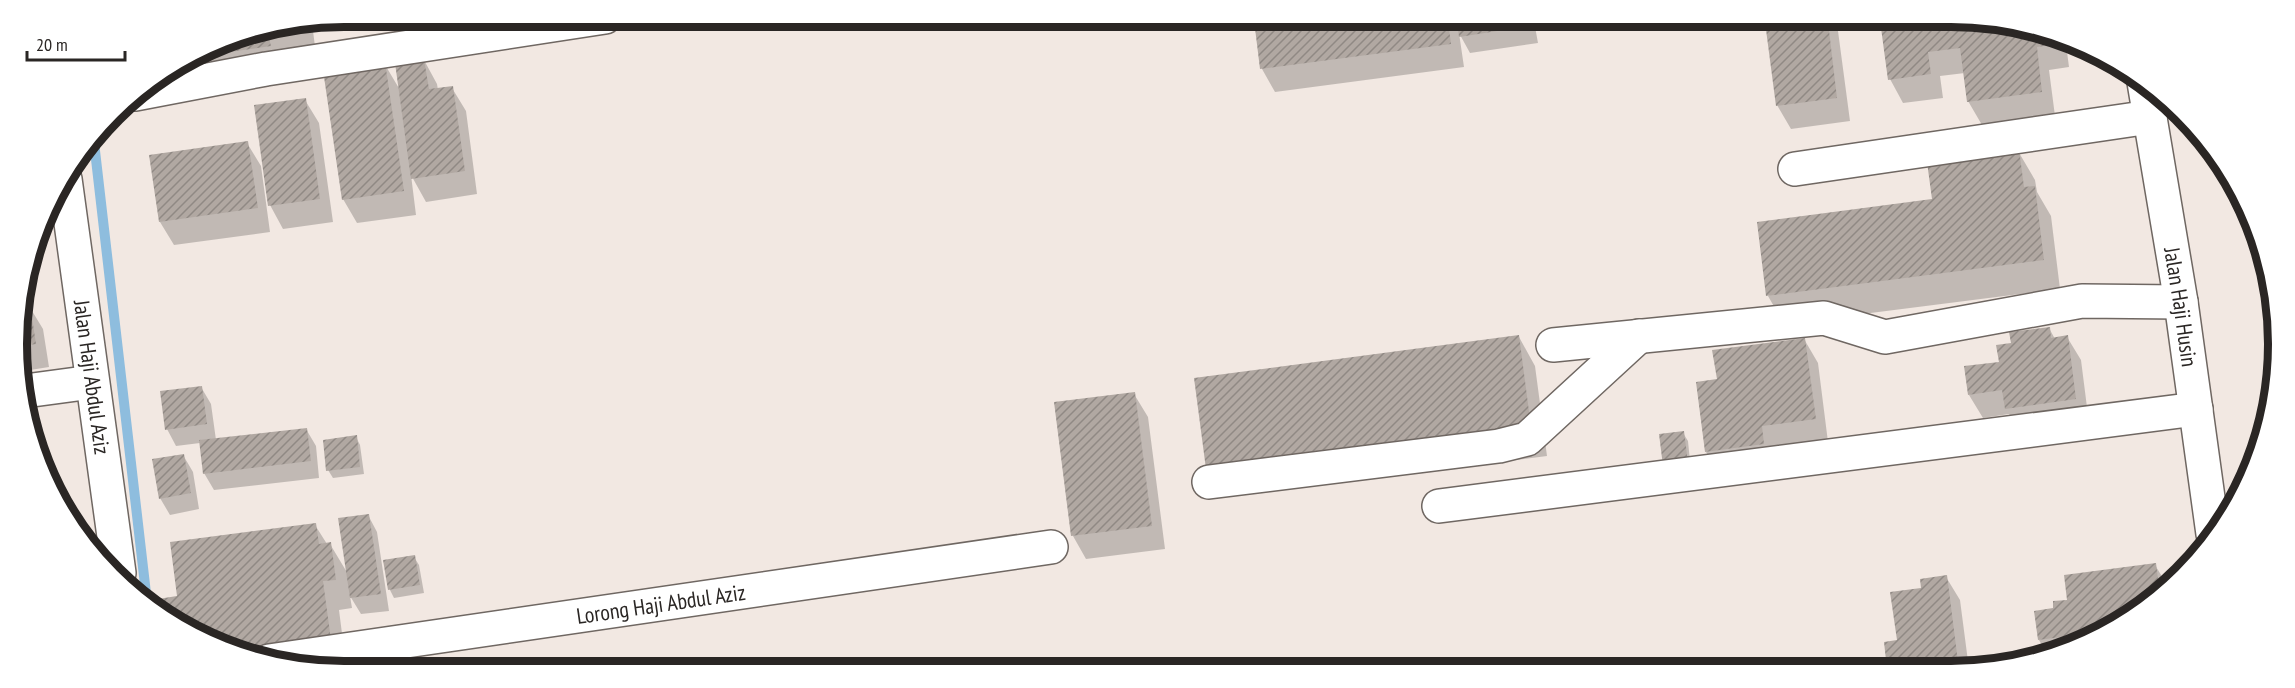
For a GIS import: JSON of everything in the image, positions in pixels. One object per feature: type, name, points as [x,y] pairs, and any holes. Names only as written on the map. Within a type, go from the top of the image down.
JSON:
[{"type":"street","points":[[155,90],[266,69],[545,27]]},
{"type":"street","points":[[1795,169],[2150,99]]},
{"type":"street","name":"Jalan Haji Husin","points":[[2150,99],[2212,524]]},
{"type":"street","name":"Jalan Haji Abdul Aziz","points":[[66,190],[118,566]]},
{"type":"street","points":[[1553,345],[1824,318],[1885,337],[2082,302],[2181,302]]},
{"type":"street","points":[[1209,482],[1499,446],[1527,439],[1639,336]]},
{"type":"street","points":[[31,390],[92,382]]},
{"type":"street","points":[[1439,507],[2196,410]]},
{"type":"street","name":"Lorong Haji Abdul Aziz","points":[[297,657],[1051,547]]},
{"type":"building","points":[[1255,27],[1449,27],[1451,44],[1260,69]]},
{"type":"building","points":[[1458,27],[1523,27],[1459,37]]},
{"type":"building","points":[[1766,27],[1829,27],[1837,98],[1776,106]]},
{"type":"building","points":[[1881,28],[1972,28],[2013,33],[2054,44],[2037,47],[2042,92],[1967,102],[1960,48],[1928,52],[1931,74],[1888,80]]},
{"type":"building","points":[[302,30],[302,33],[269,38],[271,46],[217,54],[262,38]]},
{"type":"building","points":[[424,59],[429,89],[453,86],[465,171],[411,179],[395,63]]},
{"type":"building","points":[[385,62],[404,191],[342,200],[323,70]]},
{"type":"building","points":[[306,98],[320,199],[268,206],[254,105]]},
{"type":"building","points":[[248,141],[258,208],[159,222],[149,155]]},
{"type":"building","points":[[2019,149],[2024,187],[2035,186],[2044,260],[1766,296],[1757,222],[1932,199],[1927,162]]},
{"type":"building","points":[[30,304],[36,344],[27,345],[28,323]]},
{"type":"building","points":[[2050,327],[2051,338],[2068,335],[2076,399],[2005,409],[2002,390],[1968,395],[1964,366],[1999,362],[1996,345],[2011,343],[2009,332]]},
{"type":"building","points":[[1519,335],[1531,427],[1206,469],[1194,378]]},
{"type":"building","points":[[1805,338],[1816,419],[1762,426],[1764,444],[1705,452],[1696,382],[1717,379],[1712,350]]},
{"type":"building","points":[[202,386],[207,424],[165,430],[160,391]]},
{"type":"building","points":[[1135,392],[1152,526],[1071,536],[1054,402]]},
{"type":"building","points":[[307,428],[311,461],[203,474],[199,440]]},
{"type":"building","points":[[1684,431],[1688,463],[1663,466],[1659,434]]},
{"type":"building","points":[[357,435],[360,467],[326,471],[323,440]]},
{"type":"building","points":[[184,454],[191,493],[159,499],[152,459]]},
{"type":"building","points":[[369,514],[381,594],[350,598],[338,518]]},
{"type":"building","points":[[316,523],[319,544],[331,542],[336,580],[323,581],[331,640],[259,649],[223,637],[185,619],[158,601],[177,596],[170,542]]},
{"type":"building","points":[[415,555],[420,585],[388,590],[383,560]]},
{"type":"building","points":[[2156,563],[2159,583],[2110,619],[2076,635],[2038,640],[2034,611],[2053,608],[2053,601],[2067,600],[2064,575]]},
{"type":"building","points":[[1947,575],[1958,661],[1886,661],[1884,642],[1897,640],[1890,592],[1921,588],[1920,579]]},
{"type":"waterway","points":[[95,149],[146,591]]}]
